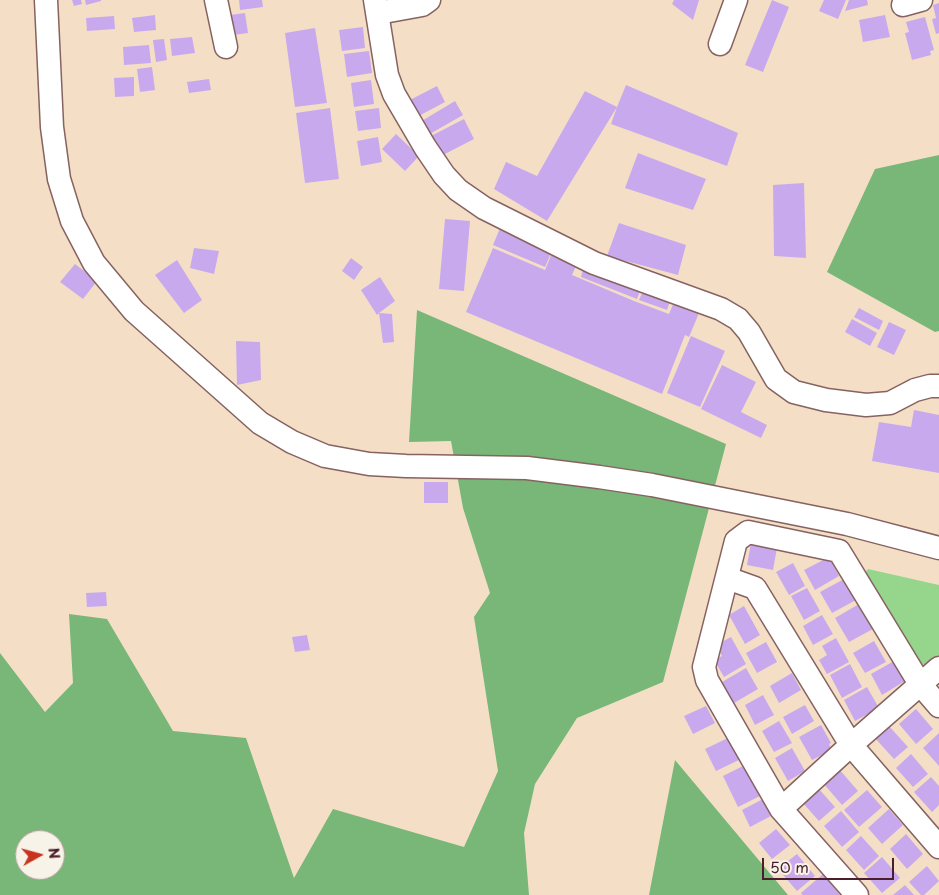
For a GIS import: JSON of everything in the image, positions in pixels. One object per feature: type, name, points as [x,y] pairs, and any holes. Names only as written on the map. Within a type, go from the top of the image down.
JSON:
[{"type":"street","points":[[46,0],[52,127],[59,178],[72,221],[94,263],[134,310],[260,424],[292,442],[334,458],[369,464],[406,466],[527,468],[643,483],[847,524],[939,548]]},
{"type":"street","points":[[216,0],[226,47]]},
{"type":"street","points":[[429,0],[422,5],[377,6],[382,50],[387,75],[394,94],[425,147],[444,175],[458,190],[484,208],[594,263],[721,309],[738,319],[749,332],[776,379],[794,392],[826,400],[866,405],[890,402],[915,390],[939,386]]},
{"type":"street","points":[[720,44],[736,0]]},
{"type":"street","points":[[857,895],[780,809],[707,680],[704,668],[736,541],[748,532],[839,551],[920,684],[939,706]]},
{"type":"street","points":[[727,578],[755,588],[850,745],[939,848]]},
{"type":"street","points":[[780,809],[939,668]]},
{"type":"green space","points":[[939,155],[939,331],[935,332],[827,272],[875,169]]},
{"type":"green space","points":[[417,310],[726,444],[663,682],[577,718],[535,784],[524,833],[529,895],[0,895],[0,653],[45,712],[73,683],[69,614],[107,619],[173,731],[246,738],[294,878],[333,809],[464,847],[498,771],[474,617],[490,593],[463,508],[451,441],[409,442]]},
{"type":"green space","points":[[868,569],[939,585],[939,657],[930,665],[917,664],[864,574]]},
{"type":"green space","points":[[675,760],[788,895],[649,895]]},
{"type":"building","points":[[72,0],[81,0],[82,4],[74,6]]},
{"type":"building","points":[[85,0],[101,0],[101,1],[86,5]]},
{"type":"building","points":[[239,0],[262,0],[263,7],[240,10]]},
{"type":"building","points":[[674,0],[699,0],[693,20],[672,4]]},
{"type":"building","points":[[772,0],[789,7],[763,72],[745,65]]},
{"type":"building","points":[[824,0],[846,0],[838,19],[819,11]]},
{"type":"building","points":[[849,0],[867,0],[868,5],[845,11]]},
{"type":"building","points":[[939,3],[939,33],[936,34],[932,19],[936,18],[933,5]]},
{"type":"building","points":[[245,13],[248,33],[233,35],[230,15]]},
{"type":"building","points":[[155,15],[156,30],[134,32],[132,18]]},
{"type":"building","points":[[885,15],[890,37],[863,42],[859,20]]},
{"type":"building","points":[[114,16],[115,29],[87,31],[86,18]]},
{"type":"building","points":[[925,17],[934,50],[930,51],[931,55],[912,60],[905,33],[909,32],[906,22]]},
{"type":"building","points":[[363,27],[365,48],[342,51],[339,30]]},
{"type":"building","points":[[315,28],[327,103],[295,107],[285,33]]},
{"type":"building","points":[[192,37],[195,53],[172,56],[170,39]]},
{"type":"building","points":[[164,39],[167,60],[156,62],[153,40]]},
{"type":"building","points":[[149,45],[151,63],[124,65],[123,47]]},
{"type":"building","points":[[369,51],[372,73],[347,77],[344,54]]},
{"type":"building","points":[[152,67],[155,90],[140,92],[137,69]]},
{"type":"building","points":[[134,77],[134,96],[115,97],[114,78]]},
{"type":"building","points":[[209,79],[211,90],[189,93],[187,82]]},
{"type":"building","points":[[371,80],[374,104],[354,107],[351,83]]},
{"type":"building","points":[[626,85],[738,133],[727,166],[611,124]]},
{"type":"building","points":[[437,86],[445,102],[415,118],[406,102]]},
{"type":"building","points":[[585,91],[617,107],[547,221],[494,189],[506,162],[537,176]]},
{"type":"building","points":[[455,101],[463,115],[428,135],[420,122]]},
{"type":"building","points":[[330,108],[339,179],[305,183],[296,113]]},
{"type":"building","points":[[379,108],[381,128],[358,131],[355,111]]},
{"type":"building","points":[[464,119],[474,139],[441,156],[431,136]]},
{"type":"building","points":[[396,134],[419,156],[405,171],[382,149]]},
{"type":"building","points":[[378,137],[382,162],[361,166],[357,141]]},
{"type":"building","points":[[638,153],[706,179],[693,210],[625,188]]},
{"type":"building","points":[[804,183],[806,258],[774,256],[773,185]]},
{"type":"building","points":[[445,219],[470,221],[464,291],[439,289]]},
{"type":"building","points":[[619,223],[686,245],[678,275],[607,256]]},
{"type":"building","points":[[500,228],[552,251],[545,267],[493,245]]},
{"type":"building","points":[[194,248],[219,251],[214,274],[190,268]]},
{"type":"building","points":[[493,248],[545,270],[552,253],[577,264],[572,275],[634,301],[669,314],[674,302],[699,313],[689,337],[685,335],[662,394],[466,312]]},
{"type":"building","points":[[351,258],[363,267],[354,280],[342,271]]},
{"type":"building","points":[[177,260],[202,300],[184,313],[155,275]]},
{"type":"building","points":[[75,264],[97,281],[83,299],[60,282]]},
{"type":"building","points":[[583,269],[640,291],[637,299],[581,277]]},
{"type":"building","points":[[380,277],[395,301],[377,315],[361,290]]},
{"type":"building","points":[[643,291],[670,301],[667,310],[639,300]]},
{"type":"building","points":[[859,308],[883,321],[879,330],[854,317]]},
{"type":"building","points":[[379,313],[392,314],[394,342],[383,343]]},
{"type":"building","points":[[852,319],[877,333],[870,346],[845,332]]},
{"type":"building","points":[[889,322],[906,330],[894,355],[877,347]]},
{"type":"building","points":[[691,336],[725,351],[700,407],[667,393]]},
{"type":"building","points":[[236,341],[260,342],[261,380],[237,385]]},
{"type":"building","points":[[722,365],[756,382],[741,412],[767,425],[761,438],[701,409]]},
{"type":"building","points":[[914,410],[939,415],[939,473],[872,461],[879,422],[911,427]]},
{"type":"building","points":[[424,482],[448,482],[448,503],[424,503]]},
{"type":"building","points":[[751,543],[777,548],[773,570],[747,565]]},
{"type":"building","points":[[829,557],[839,576],[815,590],[804,570]]},
{"type":"building","points":[[793,563],[805,586],[789,595],[776,572]]},
{"type":"building","points":[[844,579],[856,600],[832,613],[820,592]]},
{"type":"building","points":[[807,588],[820,611],[804,620],[791,596]]},
{"type":"building","points":[[106,592],[107,606],[87,607],[86,593]]},
{"type":"building","points":[[859,604],[873,629],[849,642],[835,618]]},
{"type":"building","points":[[744,606],[760,635],[745,644],[729,615]]},
{"type":"building","points":[[822,615],[833,634],[813,645],[803,626]]},
{"type":"building","points":[[307,635],[310,650],[295,652],[292,637]]},
{"type":"building","points":[[731,637],[746,664],[724,677],[714,660],[722,656],[716,645]]},
{"type":"building","points":[[836,638],[849,662],[827,674],[819,660],[827,655],[822,646]]},
{"type":"building","points":[[874,641],[886,662],[865,673],[853,653]]},
{"type":"building","points":[[766,642],[777,662],[757,673],[746,653]]},
{"type":"building","points":[[894,661],[905,681],[882,695],[871,674]]},
{"type":"building","points":[[850,664],[862,687],[842,698],[830,675]]},
{"type":"building","points":[[746,668],[758,689],[734,703],[722,682]]},
{"type":"building","points":[[792,673],[801,690],[779,703],[770,686]]},
{"type":"building","points":[[867,687],[879,708],[855,721],[844,700]]},
{"type":"building","points":[[763,695],[774,715],[755,725],[745,705]]},
{"type":"building","points":[[805,705],[814,721],[792,734],[783,717]]},
{"type":"building","points":[[706,706],[715,723],[693,734],[684,716]]},
{"type":"building","points":[[916,709],[933,729],[916,744],[899,724]]},
{"type":"building","points":[[779,721],[792,743],[774,752],[762,731]]},
{"type":"building","points":[[821,725],[831,743],[829,744],[832,750],[812,760],[799,737]]},
{"type":"building","points":[[888,725],[908,747],[894,759],[874,737]]},
{"type":"building","points":[[939,733],[939,766],[923,748]]},
{"type":"building","points":[[730,737],[741,759],[716,771],[705,749]]},
{"type":"building","points":[[792,748],[805,771],[788,781],[775,758]]},
{"type":"building","points":[[911,754],[928,774],[913,787],[896,768]]},
{"type":"building","points":[[745,765],[760,796],[738,807],[723,776]]},
{"type":"building","points":[[839,769],[858,791],[842,805],[823,783]]},
{"type":"building","points":[[931,777],[939,786],[939,805],[932,812],[914,792]]},
{"type":"building","points":[[818,788],[835,807],[819,821],[802,802]]},
{"type":"building","points":[[867,790],[882,807],[859,827],[844,810]]},
{"type":"building","points":[[763,799],[771,816],[750,827],[742,810]]},
{"type":"building","points":[[889,809],[903,825],[882,844],[868,828]]},
{"type":"building","points":[[841,811],[859,832],[842,847],[824,826]]},
{"type":"building","points":[[776,829],[790,845],[772,859],[759,843]]},
{"type":"building","points":[[906,834],[923,854],[907,869],[890,849]]},
{"type":"building","points":[[861,836],[879,856],[864,870],[846,850]]},
{"type":"building","points":[[797,854],[815,876],[797,891],[778,869]]},
{"type":"building","points":[[882,857],[900,878],[882,893],[864,873]]},
{"type":"building","points":[[927,866],[939,881],[924,895],[921,895],[909,882]]},
{"type":"building","points":[[823,874],[840,895],[802,895],[801,893]]},
{"type":"building","points":[[905,885],[914,895],[893,895]]}]
